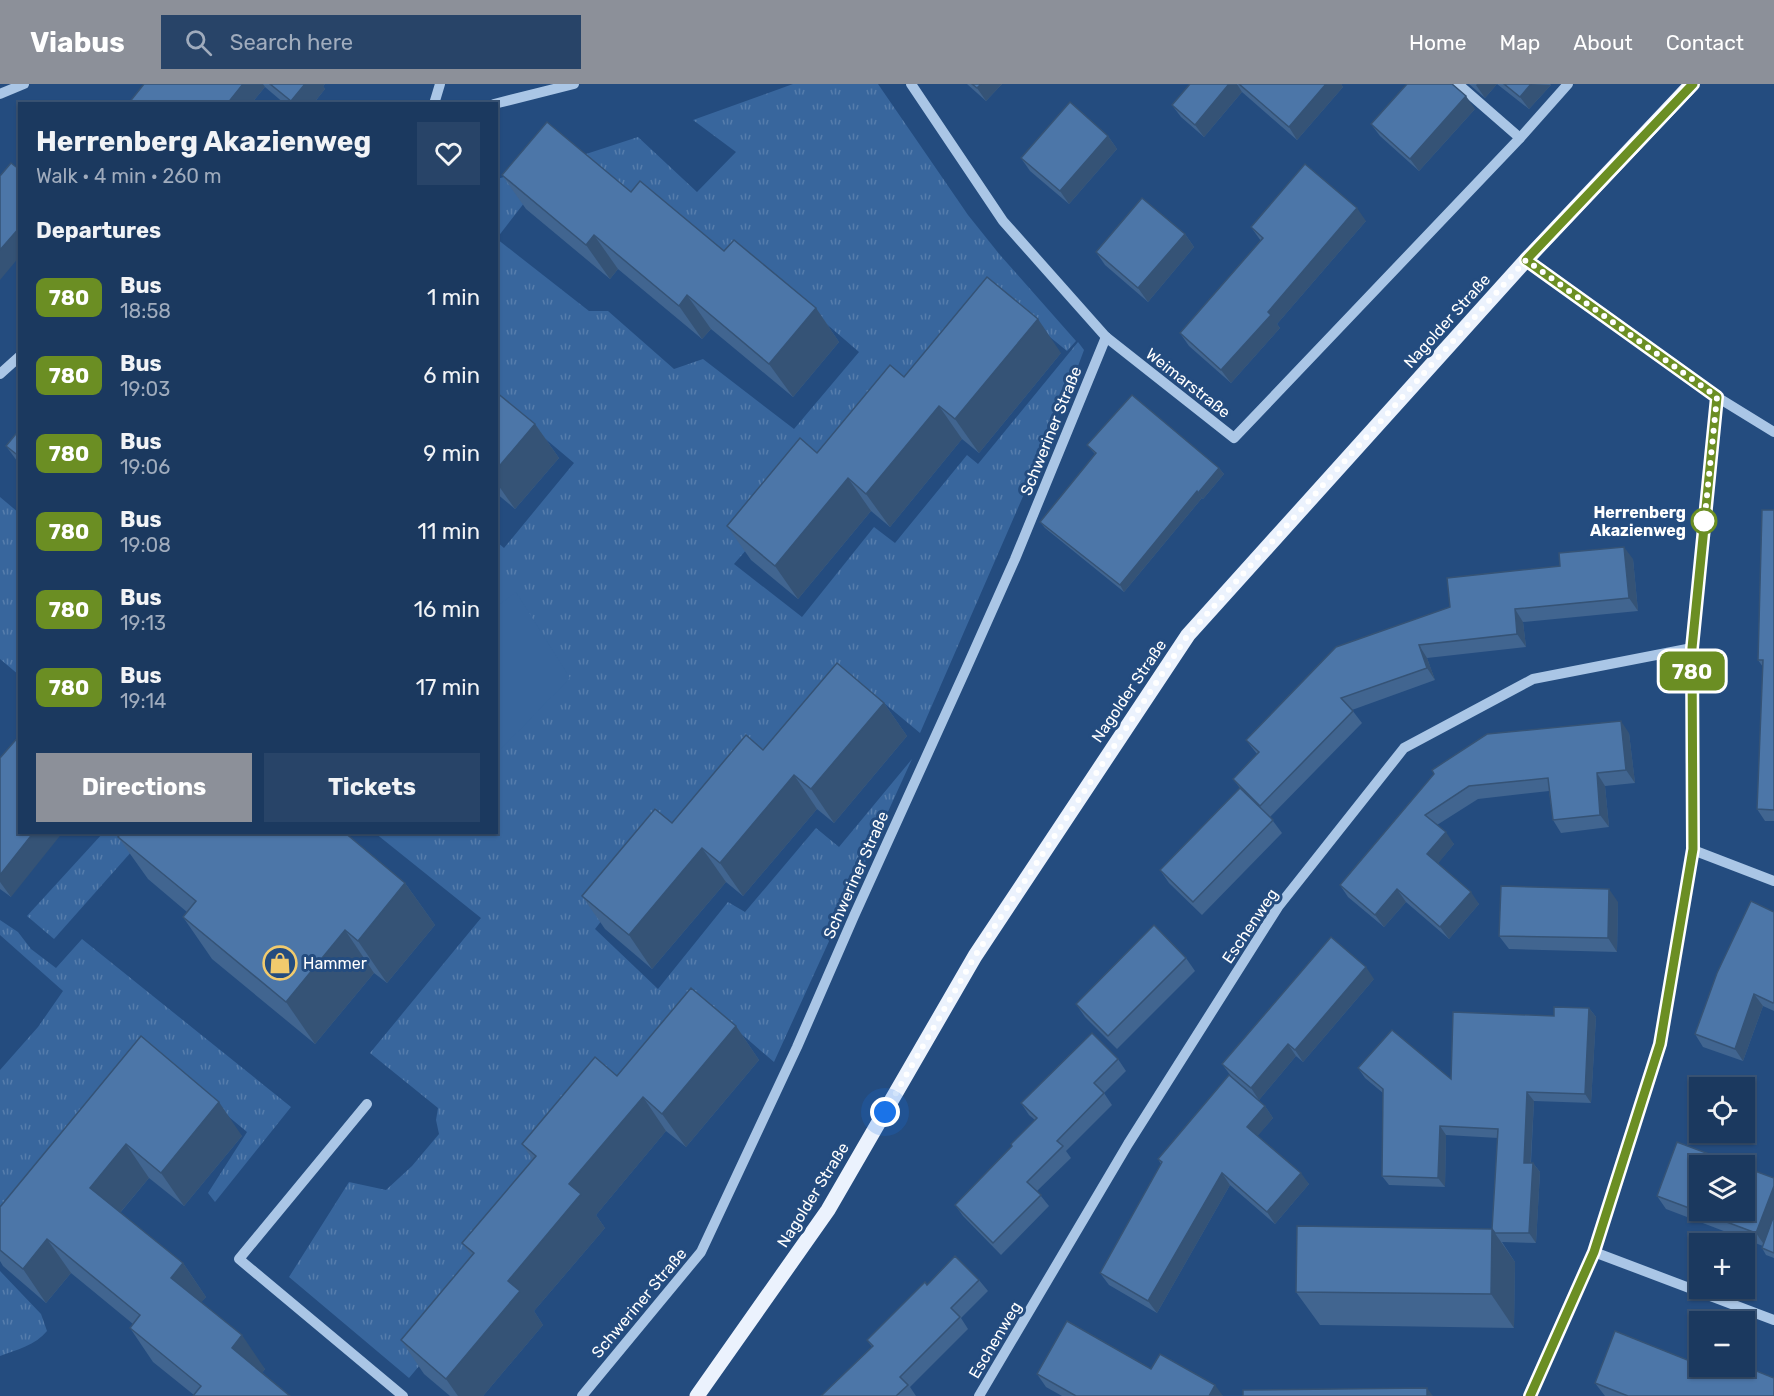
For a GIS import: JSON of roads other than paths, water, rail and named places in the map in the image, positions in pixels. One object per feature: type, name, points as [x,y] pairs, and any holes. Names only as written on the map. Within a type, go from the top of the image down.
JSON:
[{"type":"main road","name":"Nagolder Straße","points":[[697,1396],[828,1210],[975,956],[1188,635],[1526,260],[1692,84]]},
{"type":"street","points":[[0,94],[24,84]]},
{"type":"street","points":[[435,102],[440,84]]},
{"type":"street","points":[[498,103],[574,84]]},
{"type":"street","name":"Weimarstraße","points":[[911,84],[1003,221],[1106,337],[1234,438],[1520,138]]},
{"type":"street","points":[[1458,84],[1520,138],[1568,84]]},
{"type":"street","points":[[1526,260],[1717,397],[1774,432]]},
{"type":"street","name":"Schweriner Straße","points":[[582,1396],[701,1252],[797,1047],[1015,559],[1106,337]]},
{"type":"street","points":[[0,374],[18,358]]},
{"type":"street","points":[[1530,1396],[1594,1252],[1660,1044],[1693,849],[1692,648],[1717,397]]},
{"type":"street","name":"Eschenweg","points":[[979,1396],[1128,1144],[1278,907],[1404,748],[1533,679],[1692,648]]},
{"type":"street","points":[[1693,849],[1774,881]]},
{"type":"street","points":[[367,1104],[240,1259],[403,1396]]},
{"type":"street","points":[[1594,1252],[1774,1320]]},
{"type":"place","name":"Herrenberg Akazienweg","points":[[1704,521]]},
{"type":"place","name":"Hammer","points":[[280,963]]}]
